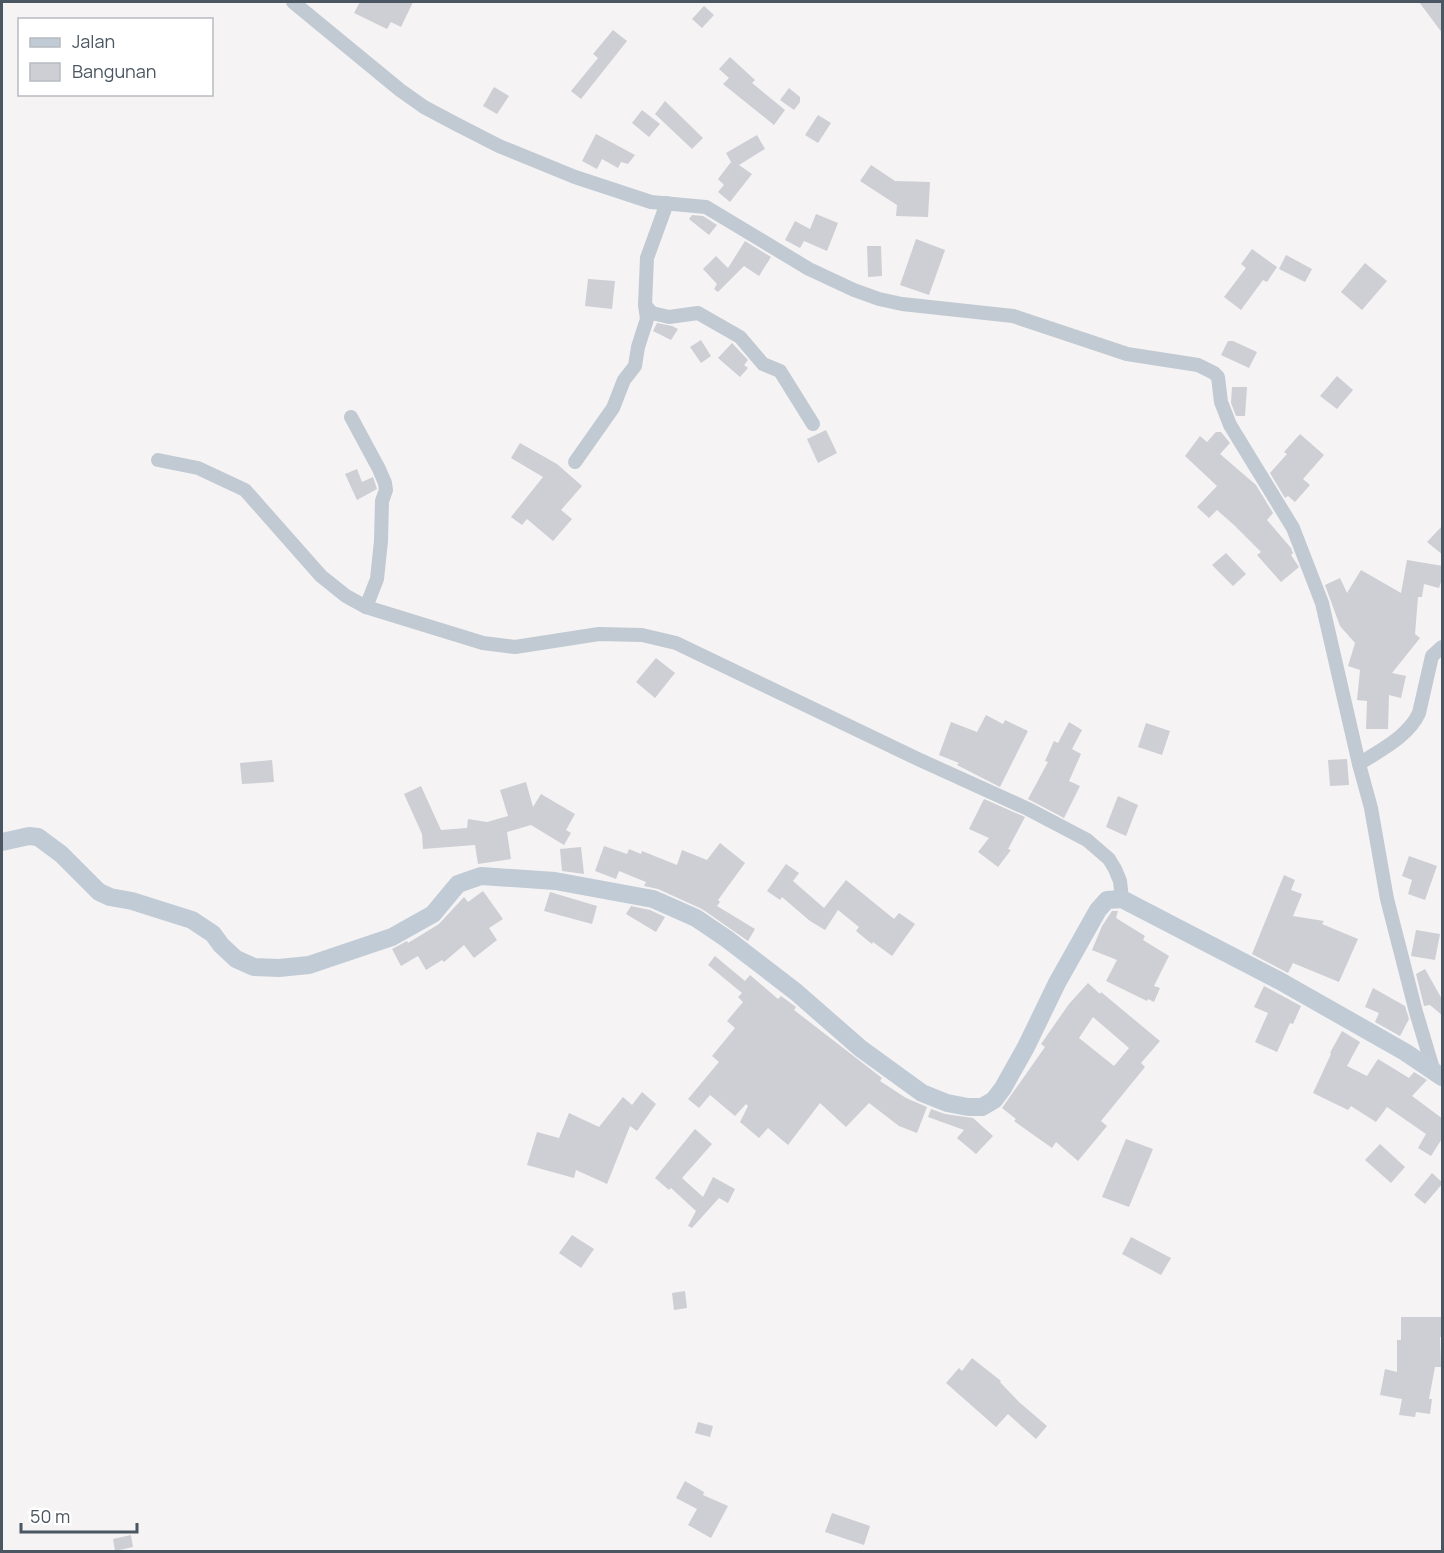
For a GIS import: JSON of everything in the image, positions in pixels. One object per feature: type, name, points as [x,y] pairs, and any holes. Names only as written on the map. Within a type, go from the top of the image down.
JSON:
[{"type":"street","points":[[293,2],[424,107],[499,146],[575,177],[651,202],[706,207],[809,269],[879,298],[934,308],[1013,316],[1126,354],[1198,365],[1214,373],[1218,377],[1221,402],[1230,425],[1293,528],[1322,603],[1371,808],[1387,899],[1416,1011],[1438,1075]]},
{"type":"street","points":[[575,462],[613,408],[624,380],[635,366],[647,319],[645,306],[647,258],[667,204]]},
{"type":"street","points":[[645,306],[652,313],[669,317],[698,313],[740,337],[763,364],[780,372],[813,424]]},
{"type":"street","points":[[351,417],[379,469],[386,490],[382,501],[377,579],[366,607]]},
{"type":"street","points":[[158,460],[198,468],[246,490],[321,576],[346,596],[366,607],[483,644],[515,647],[599,634],[642,635],[676,643],[920,760],[1028,808],[1087,840],[1109,860],[1115,869],[1120,881],[1122,899]]},
{"type":"street","points":[[1359,764],[1397,739],[1415,721],[1419,713],[1432,656],[1443,647]]},
{"type":"street","points":[[2,842],[29,836],[38,837],[61,854],[99,892],[192,920],[213,934],[236,959],[254,967],[279,968],[309,964],[392,937],[433,914],[458,884],[481,876],[555,881],[653,899],[696,918],[727,939],[796,992],[860,1048],[922,1093],[947,1103],[968,1107],[982,1107],[994,1100],[1003,1088],[1098,910],[1107,900],[1122,899],[1280,981],[1405,1052],[1438,1075]]},
{"type":"building","points":[[360,2],[413,2],[401,27],[391,22],[387,29],[354,13]]},
{"type":"building","points":[[1419,2],[1443,2],[1443,34]]},
{"type":"building","points":[[704,6],[714,15],[702,28],[692,19]]},
{"type":"building","points":[[613,30],[627,41],[581,99],[571,91],[598,58],[593,54]]},
{"type":"building","points":[[730,57],[755,80],[752,83],[785,110],[774,125],[723,84],[729,78],[719,69]]},
{"type":"building","points":[[494,87],[509,96],[497,114],[483,106]]},
{"type":"building","points":[[789,88],[800,97],[800,102],[794,110],[780,100]]},
{"type":"building","points":[[665,101],[703,138],[692,149],[655,114]]},
{"type":"building","points":[[642,110],[660,124],[649,137],[632,123]]},
{"type":"building","points":[[818,115],[831,123],[818,143],[805,135]]},
{"type":"building","points":[[596,134],[635,155],[628,164],[621,162],[618,168],[602,159],[597,169],[582,161]]},
{"type":"building","points":[[757,135],[765,149],[739,165],[752,174],[730,202],[718,192],[724,185],[718,179],[731,162],[726,153]]},
{"type":"building","points":[[871,165],[895,181],[930,182],[928,217],[896,216],[897,205],[860,181]]},
{"type":"building","points":[[816,214],[838,223],[827,251],[804,241],[800,248],[785,240],[795,221],[810,229]]},
{"type":"building","points":[[692,215],[703,216],[717,225],[709,235],[689,219]]},
{"type":"building","points":[[916,239],[945,250],[929,295],[900,285]]},
{"type":"building","points":[[745,241],[771,257],[759,276],[744,266],[718,292],[714,289],[717,284],[703,269],[716,256],[728,268]]},
{"type":"building","points":[[867,246],[881,246],[882,276],[868,277]]},
{"type":"building","points":[[1252,249],[1277,267],[1267,282],[1263,280],[1241,310],[1224,297],[1246,268],[1241,264]]},
{"type":"building","points":[[1286,255],[1312,269],[1305,282],[1279,269]]},
{"type":"building","points":[[1365,263],[1387,281],[1362,310],[1341,292]]},
{"type":"building","points":[[588,279],[615,281],[612,309],[585,306]]},
{"type":"building","points":[[657,323],[678,329],[671,340],[653,331]]},
{"type":"building","points":[[701,340],[711,356],[701,363],[690,347]]},
{"type":"building","points":[[1228,341],[1257,352],[1249,368],[1221,355]]},
{"type":"building","points":[[732,343],[748,360],[744,365],[748,368],[740,377],[718,358]]},
{"type":"building","points":[[1337,376],[1353,390],[1337,409],[1320,396]]},
{"type":"building","points":[[1232,387],[1247,387],[1245,416],[1236,416],[1231,403]]},
{"type":"building","points":[[826,430],[837,453],[818,463],[807,439]]},
{"type":"building","points":[[1216,432],[1221,432],[1230,443],[1220,454],[1256,485],[1273,513],[1267,520],[1291,548],[1293,553],[1291,555],[1299,567],[1281,582],[1257,555],[1261,552],[1234,525],[1217,510],[1209,518],[1197,507],[1217,486],[1185,456],[1200,436],[1207,442]]},
{"type":"building","points":[[1300,434],[1324,455],[1303,479],[1310,485],[1295,502],[1288,496],[1285,498],[1270,473],[1287,454],[1284,452]]},
{"type":"building","points":[[520,443],[557,464],[582,486],[561,510],[572,519],[553,541],[527,519],[522,525],[511,517],[543,477],[511,458]]},
{"type":"building","points":[[357,469],[362,482],[373,477],[377,489],[357,500],[345,474]]},
{"type":"building","points":[[1443,525],[1443,555],[1427,542]]},
{"type":"building","points":[[1226,553],[1246,574],[1233,586],[1212,565]]},
{"type":"building","points":[[1407,560],[1443,566],[1443,576],[1439,588],[1424,584],[1422,597],[1418,597],[1415,634],[1420,638],[1392,673],[1406,676],[1401,698],[1389,695],[1388,729],[1366,729],[1367,701],[1357,700],[1360,670],[1348,666],[1355,643],[1340,626],[1325,585],[1340,578],[1347,593],[1361,570],[1401,593]]},
{"type":"building","points":[[656,658],[675,673],[655,698],[636,682]]},
{"type":"building","points":[[986,715],[1003,724],[1005,720],[1028,731],[1000,787],[957,765],[959,763],[939,755],[951,722],[977,732]]},
{"type":"building","points":[[1069,722],[1082,730],[1072,749],[1081,754],[1069,781],[1080,786],[1064,818],[1028,799],[1048,762],[1045,761],[1054,741],[1058,743]]},
{"type":"building","points":[[1146,723],[1170,731],[1162,755],[1138,747]]},
{"type":"building","points":[[1347,759],[1349,785],[1330,786],[1328,760]]},
{"type":"building","points":[[272,760],[274,782],[242,784],[240,763]]},
{"type":"building","points":[[526,782],[533,807],[541,794],[575,814],[566,830],[571,833],[564,845],[531,825],[507,832],[511,859],[478,864],[475,845],[423,849],[422,834],[404,794],[421,786],[441,830],[467,828],[468,819],[487,822],[508,816],[500,790]]},
{"type":"building","points":[[1118,796],[1138,805],[1126,836],[1106,827]]},
{"type":"building","points":[[984,799],[1025,817],[1008,849],[1011,850],[998,867],[978,852],[989,838],[969,829]]},
{"type":"building","points":[[720,843],[745,863],[718,900],[720,902],[717,906],[755,929],[748,941],[702,909],[658,889],[644,886],[646,882],[619,871],[616,879],[595,871],[604,846],[627,854],[629,849],[641,854],[642,851],[677,865],[682,850],[707,860]]},
{"type":"building","points":[[581,847],[584,874],[562,871],[560,849]]},
{"type":"building","points":[[1409,856],[1437,866],[1425,900],[1408,894],[1412,880],[1402,876]]},
{"type":"building","points":[[786,864],[799,873],[793,881],[824,908],[846,880],[894,919],[899,913],[915,924],[892,956],[856,931],[859,927],[838,910],[825,930],[810,921],[782,897],[780,900],[767,891]]},
{"type":"building","points":[[1284,875],[1295,880],[1291,890],[1302,894],[1293,916],[1324,921],[1322,924],[1358,939],[1339,982],[1293,963],[1288,973],[1252,954]]},
{"type":"building","points":[[483,891],[503,919],[489,928],[497,940],[474,958],[464,945],[444,962],[442,960],[426,970],[418,956],[401,966],[392,949],[407,941],[408,943],[439,924],[464,897],[468,902]]},
{"type":"building","points":[[550,892],[597,906],[592,924],[544,911]]},
{"type":"building","points":[[631,906],[650,910],[665,917],[656,932],[626,914]]},
{"type":"building","points":[[1112,911],[1118,911],[1116,918],[1145,936],[1143,940],[1169,956],[1154,986],[1160,988],[1154,1002],[1148,999],[1147,1001],[1106,981],[1117,960],[1092,950],[1102,926]]},
{"type":"building","points":[[1416,930],[1440,934],[1435,960],[1411,956]]},
{"type":"building","points":[[715,956],[745,981],[750,975],[778,999],[781,996],[796,1007],[794,1010],[882,1078],[880,1081],[906,1098],[927,1107],[917,1133],[899,1126],[869,1103],[846,1127],[820,1103],[788,1145],[768,1128],[759,1138],[740,1122],[748,1106],[746,1104],[735,1116],[710,1095],[699,1108],[688,1099],[719,1062],[712,1056],[735,1028],[727,1021],[743,1002],[738,997],[742,993],[708,965]]},
{"type":"building","points":[[1425,969],[1443,1001],[1443,1016],[1430,1005],[1424,1006],[1416,974]]},
{"type":"building","points":[[1088,983],[1160,1041],[1141,1063],[1145,1067],[1101,1121],[1107,1126],[1078,1161],[1056,1142],[1052,1148],[1014,1121],[1016,1119],[1002,1108],[1045,1047],[1041,1044],[1069,1004]],"holes":[[[1093,1017],[1129,1048],[1114,1066],[1079,1038]]]},
{"type":"building","points":[[1264,986],[1301,1006],[1293,1024],[1290,1023],[1277,1052],[1255,1042],[1268,1013],[1254,1007]]},
{"type":"building","points":[[1373,988],[1405,1006],[1409,1019],[1400,1036],[1375,1022],[1379,1013],[1365,1007]]},
{"type":"building","points":[[1342,1031],[1360,1042],[1347,1066],[1367,1076],[1378,1059],[1409,1078],[1414,1072],[1427,1080],[1412,1096],[1443,1119],[1443,1137],[1431,1156],[1418,1148],[1426,1134],[1387,1107],[1376,1122],[1351,1106],[1348,1110],[1313,1093]]},
{"type":"building","points":[[642,1092],[656,1104],[637,1131],[630,1126],[607,1184],[576,1170],[574,1178],[527,1165],[537,1132],[559,1138],[569,1113],[599,1127],[623,1097],[632,1105]]},
{"type":"building","points":[[931,1109],[945,1114],[973,1118],[993,1136],[976,1154],[957,1138],[964,1130],[928,1117]]},
{"type":"building","points":[[695,1129],[712,1144],[682,1178],[703,1197],[713,1177],[735,1189],[728,1203],[719,1198],[692,1228],[688,1226],[696,1211],[671,1188],[669,1190],[655,1178]]},
{"type":"building","points":[[1126,1139],[1153,1149],[1129,1207],[1102,1197]]},
{"type":"building","points":[[1380,1144],[1405,1167],[1391,1183],[1365,1160]]},
{"type":"building","points":[[1432,1173],[1443,1183],[1425,1204],[1414,1195]]},
{"type":"building","points":[[572,1235],[594,1249],[581,1268],[559,1253]]},
{"type":"building","points":[[1131,1237],[1171,1258],[1161,1275],[1122,1254]]},
{"type":"building","points":[[685,1291],[687,1308],[674,1310],[672,1293]]},
{"type":"building","points":[[1401,1317],[1443,1317],[1443,1337],[1440,1337],[1441,1367],[1435,1367],[1429,1399],[1432,1399],[1430,1414],[1416,1412],[1415,1417],[1399,1415],[1402,1399],[1380,1395],[1385,1369],[1397,1372],[1397,1340],[1401,1340]]},
{"type":"building","points":[[972,1358],[1001,1381],[1019,1402],[1047,1426],[1036,1439],[1008,1414],[996,1427],[946,1383],[959,1368],[962,1371]]},
{"type":"building","points":[[698,1422],[713,1426],[710,1437],[695,1433]]},
{"type":"building","points":[[685,1481],[704,1492],[703,1495],[728,1506],[711,1538],[688,1525],[697,1509],[676,1498]]},
{"type":"building","points":[[832,1513],[870,1526],[864,1545],[825,1532]]},
{"type":"building","points":[[131,1535],[133,1547],[115,1551],[113,1539]]}]
